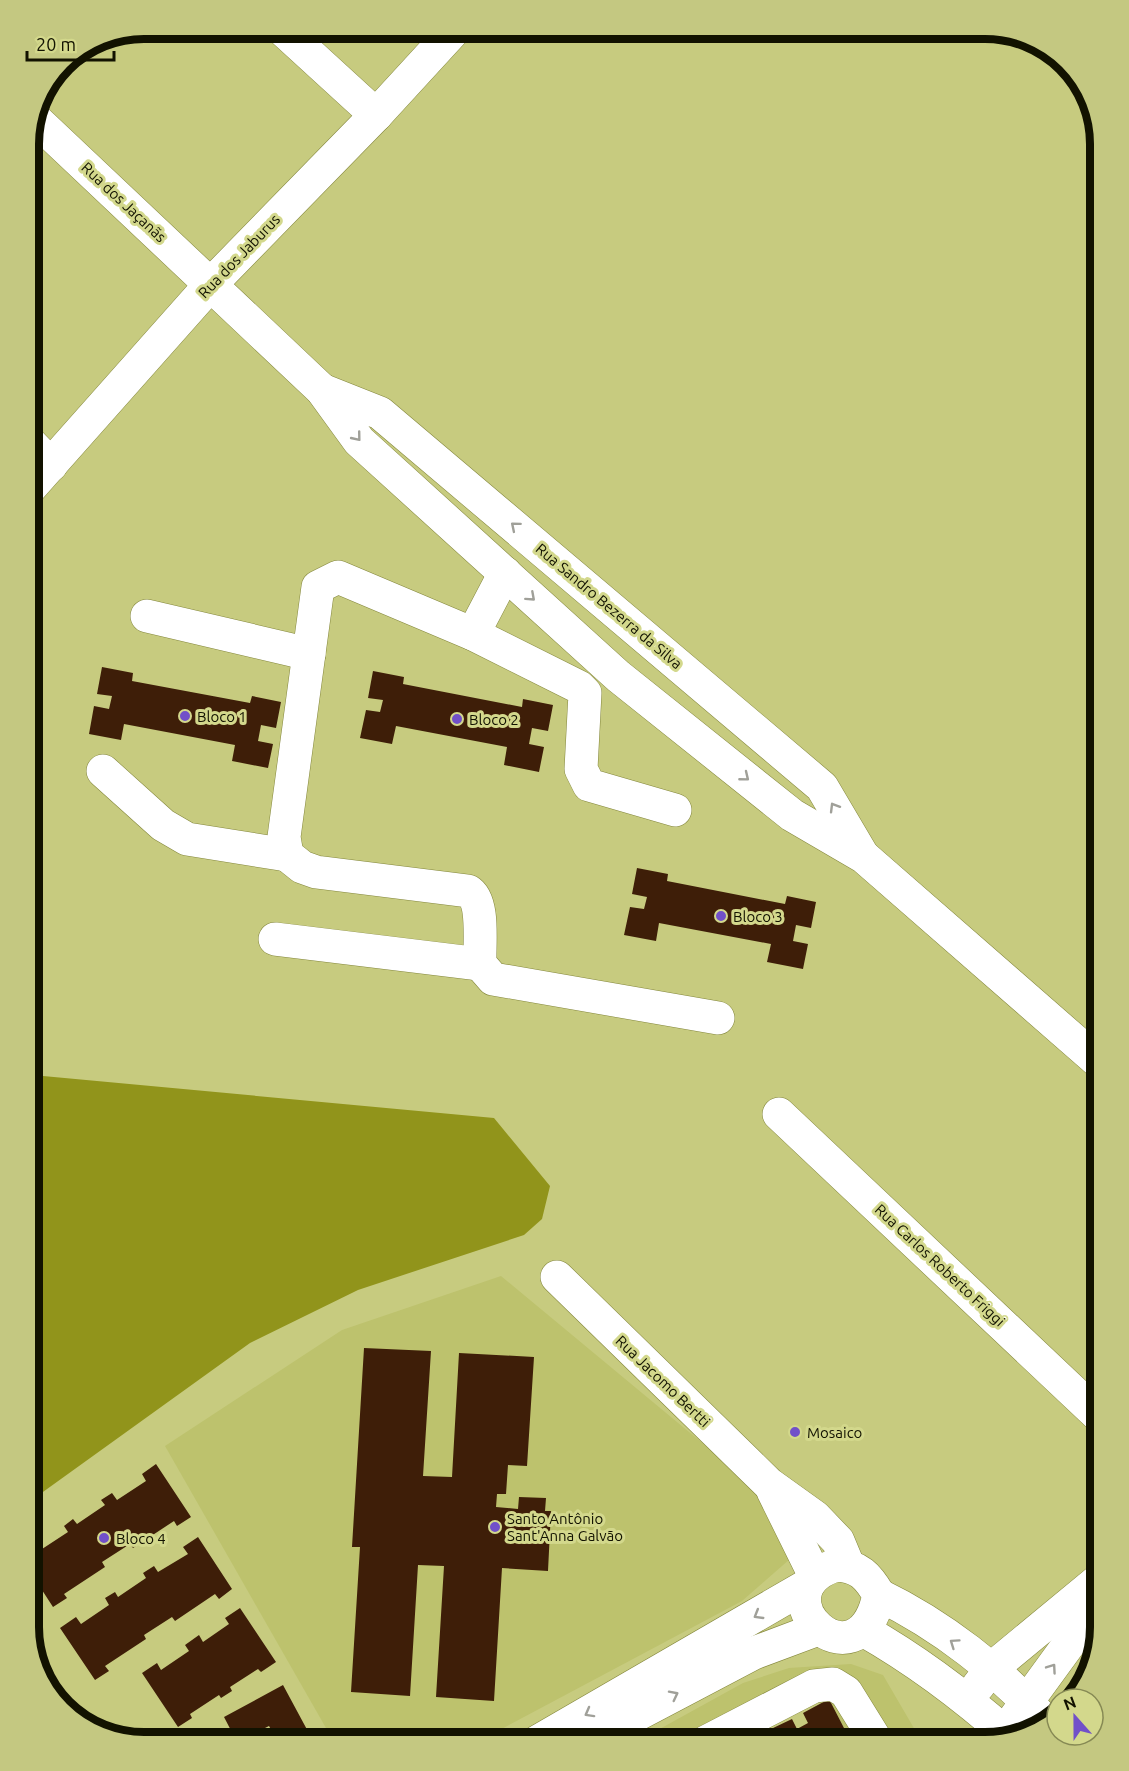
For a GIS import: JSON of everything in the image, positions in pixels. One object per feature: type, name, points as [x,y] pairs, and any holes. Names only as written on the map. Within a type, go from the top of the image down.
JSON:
[{"type":"street","points":[[294,39],[376,115]]},
{"type":"street","name":"Rua dos Jaburus","points":[[40,454],[211,284],[376,115],[446,39]]},
{"type":"street","name":"Rua dos Jaçanãs","points":[[41,125],[211,284]]},
{"type":"street","name":"Rua Sandro Bezerra da Silva","points":[[211,284],[322,390],[359,441],[618,676],[792,815],[864,857],[1090,1053]]},
{"type":"street","name":"Rua Sandro Bezerra da Silva","points":[[322,390],[380,413],[822,787],[864,857]]},
{"type":"street","points":[[444,518],[445,499],[456,491],[471,490]]},
{"type":"street","points":[[473,634],[505,573]]},
{"type":"street","points":[[287,855],[284,837],[318,587],[338,577],[473,634],[571,682],[585,693],[581,769],[589,784],[675,810]]},
{"type":"street","points":[[147,616],[309,654]]},
{"type":"street","points":[[702,742],[718,740],[726,731],[731,721],[731,709]]},
{"type":"street","points":[[103,771],[163,825],[187,839],[287,855],[302,867],[316,873],[468,891],[474,894],[478,904],[480,964],[493,979],[718,1018]]},
{"type":"street","points":[[275,939],[480,964]]},
{"type":"street","name":"Rua Carlos Roberto Friggi","points":[[779,1114],[1090,1407]]},
{"type":"street","name":"Rua Jacomo Bertti","points":[[556,1278],[770,1484],[815,1517],[838,1540],[848,1565]]},
{"type":"street","name":"Rua Jacomo Bertti","points":[[770,1484],[811,1580]]},
{"type":"street","points":[[554,1732],[836,1565],[848,1565],[868,1577],[879,1595],[905,1607],[991,1669],[1037,1712]]},
{"type":"street","points":[[811,1580],[805,1610],[818,1629],[840,1638],[863,1630],[871,1621],[879,1595]]},
{"type":"street","points":[[967,1700],[991,1669],[1090,1588]]},
{"type":"street","points":[[1017,1727],[1037,1712],[1090,1602]]},
{"type":"street","points":[[604,1732],[754,1653],[818,1629]]},
{"type":"street","points":[[863,1630],[895,1648],[967,1700],[1003,1730]]},
{"type":"street","points":[[725,1732],[814,1686],[833,1684],[846,1692],[871,1732]]},
{"type":"shaded area","points":[[39,945],[42,951],[39,963]]},
{"type":"shaded area","points":[[39,1072],[43,1076],[494,1118],[550,1186],[542,1219],[524,1235],[358,1290],[250,1343],[39,1495]]},
{"type":"shaded area","name":"Santo Antônio Sant'Anna Galvão","points":[[501,1276],[765,1495],[790,1559],[742,1601],[496,1732],[328,1732],[165,1446],[342,1330]]},
{"type":"shaded area","points":[[46,1664],[65,1696],[57,1685]]},
{"type":"shaded area","points":[[851,1664],[883,1675],[916,1732],[846,1732],[825,1693],[747,1732],[654,1732],[743,1683],[789,1668]]},
{"type":"building","name":"Bloco 1","points":[[102,667],[133,673],[132,681],[250,703],[252,696],[281,702],[276,728],[261,725],[258,741],[273,744],[268,768],[232,761],[235,745],[124,724],[121,740],[89,734],[94,706],[109,709],[112,696],[97,694]]},
{"type":"building","name":"Bloco 2","points":[[373,671],[404,677],[403,684],[522,707],[523,699],[553,705],[548,731],[532,728],[529,744],[544,747],[539,772],[504,765],[507,747],[396,726],[392,744],[360,738],[366,710],[380,712],[383,700],[368,698]]},
{"type":"building","name":"Bloco 3","points":[[637,868],[668,874],[667,881],[785,904],[787,896],[816,902],[811,928],[796,925],[793,941],[808,944],[803,969],[767,962],[771,944],[659,923],[656,941],[624,935],[630,907],[644,909],[647,897],[632,894]]},
{"type":"building","points":[[364,1348],[431,1351],[423,1476],[452,1477],[459,1353],[534,1357],[527,1466],[508,1465],[506,1494],[497,1494],[496,1507],[518,1509],[519,1497],[546,1498],[545,1511],[551,1511],[548,1571],[502,1568],[494,1701],[436,1697],[444,1566],[418,1565],[410,1696],[351,1692],[360,1547],[352,1547]]},
{"type":"building","name":"Bloco 4","points":[[156,1464],[191,1517],[177,1526],[174,1521],[133,1548],[130,1544],[102,1562],[105,1567],[64,1594],[67,1598],[53,1607],[39,1585],[39,1551],[68,1532],[64,1526],[73,1519],[77,1524],[105,1505],[101,1500],[112,1493],[117,1500],[146,1481],[142,1474]]},
{"type":"building","points":[[198,1537],[232,1589],[219,1599],[215,1594],[175,1621],[172,1617],[144,1635],[146,1639],[105,1666],[109,1671],[95,1680],[60,1628],[76,1617],[81,1624],[109,1605],[105,1598],[115,1592],[118,1597],[146,1578],[143,1573],[154,1566],[158,1572],[188,1554],[183,1547]]},
{"type":"building","points":[[240,1608],[276,1662],[261,1672],[258,1669],[230,1687],[232,1691],[221,1698],[219,1695],[190,1714],[192,1718],[178,1727],[142,1673],[157,1663],[161,1670],[189,1651],[185,1645],[199,1635],[203,1642],[229,1624],[225,1618]]},
{"type":"building","points":[[283,1685],[308,1732],[272,1732],[269,1726],[257,1732],[232,1732],[224,1717]]},
{"type":"building","points":[[829,1699],[844,1728],[836,1732],[773,1732],[771,1729],[792,1719],[797,1729],[808,1723],[803,1713]]},
{"type":"place","name":"Bloco 1","points":[[185,716]]},
{"type":"place","name":"Bloco 2","points":[[457,719]]},
{"type":"place","name":"Bloco 3","points":[[721,916]]},
{"type":"place","name":"Mosaico","points":[[795,1432]]},
{"type":"place","name":"Santo Antônio Sant'Anna Galvão","points":[[495,1527]]},
{"type":"place","name":"Bloco 4","points":[[104,1538]]}]
